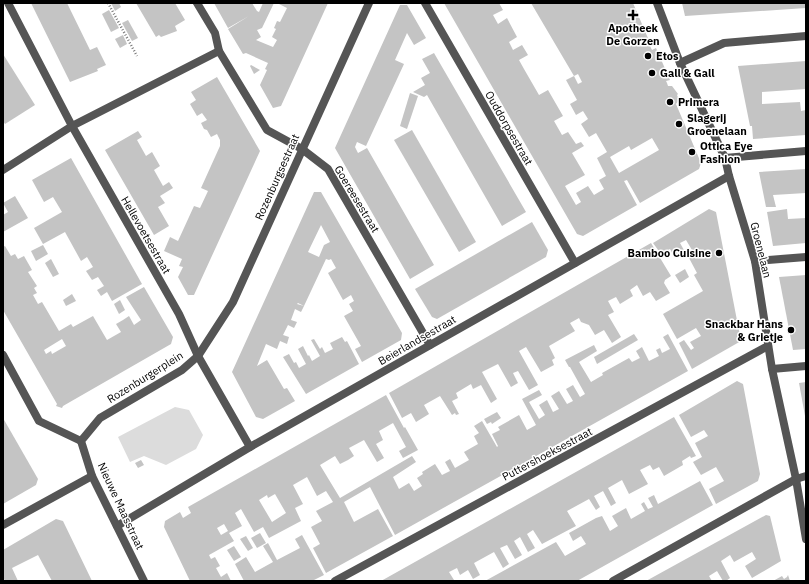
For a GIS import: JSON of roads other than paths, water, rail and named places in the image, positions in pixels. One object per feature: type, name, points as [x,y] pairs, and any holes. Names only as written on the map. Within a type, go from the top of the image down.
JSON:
[{"type":"street","name":"Hellevoetsestraat","points":[[8,3],[72,126],[179,314],[198,356]]},
{"type":"street","name":"Goereesestraat","points":[[197,3],[215,33],[219,51],[267,130],[302,149],[328,169],[430,345]]},
{"type":"street","name":"Rozenburgsestraat","points":[[198,356],[233,302],[369,3]]},
{"type":"street","name":"Ouddorpsestraat","points":[[425,3],[575,263]]},
{"type":"street","name":"Groenelaan","points":[[657,3],[680,63],[725,158],[755,261],[772,368],[796,479],[806,539]]},
{"type":"street","points":[[680,63],[724,43],[806,36]]},
{"type":"street","points":[[3,170],[72,126],[219,51]]},
{"type":"street","points":[[725,158],[806,151]]},
{"type":"street","name":"Beierlandsestraat","points":[[118,526],[250,447],[729,176]]},
{"type":"street","points":[[755,261],[806,257]]},
{"type":"street","name":"Puttershoeksestraat","points":[[335,581],[768,346]]},
{"type":"street","points":[[3,355],[39,421],[81,441]]},
{"type":"street","name":"Rozenburgerplein","points":[[81,441],[100,418],[182,370],[198,356],[250,447]]},
{"type":"street","points":[[772,368],[806,366]]},
{"type":"street","name":"Nieuwe Maasstraat","points":[[81,441],[92,476],[144,581]]},
{"type":"street","points":[[3,526],[92,476]]},
{"type":"street","points":[[612,581],[796,479],[806,476]]},
{"type":"place","name":"Apotheek De Gorzen","points":[[633,15]]},
{"type":"place","name":"Etos","points":[[648,56]]},
{"type":"place","name":"Gall & Gall","points":[[652,73]]},
{"type":"place","name":"Primera","points":[[670,102]]},
{"type":"place","name":"Slagerij Groenelaan","points":[[679,124]]},
{"type":"place","name":"Ottica Eye Fashion","points":[[692,152]]},
{"type":"place","name":"Bamboo Cuisine","points":[[719,253]]},
{"type":"place","name":"Snackbar Hans & Grietje","points":[[791,330]]}]
